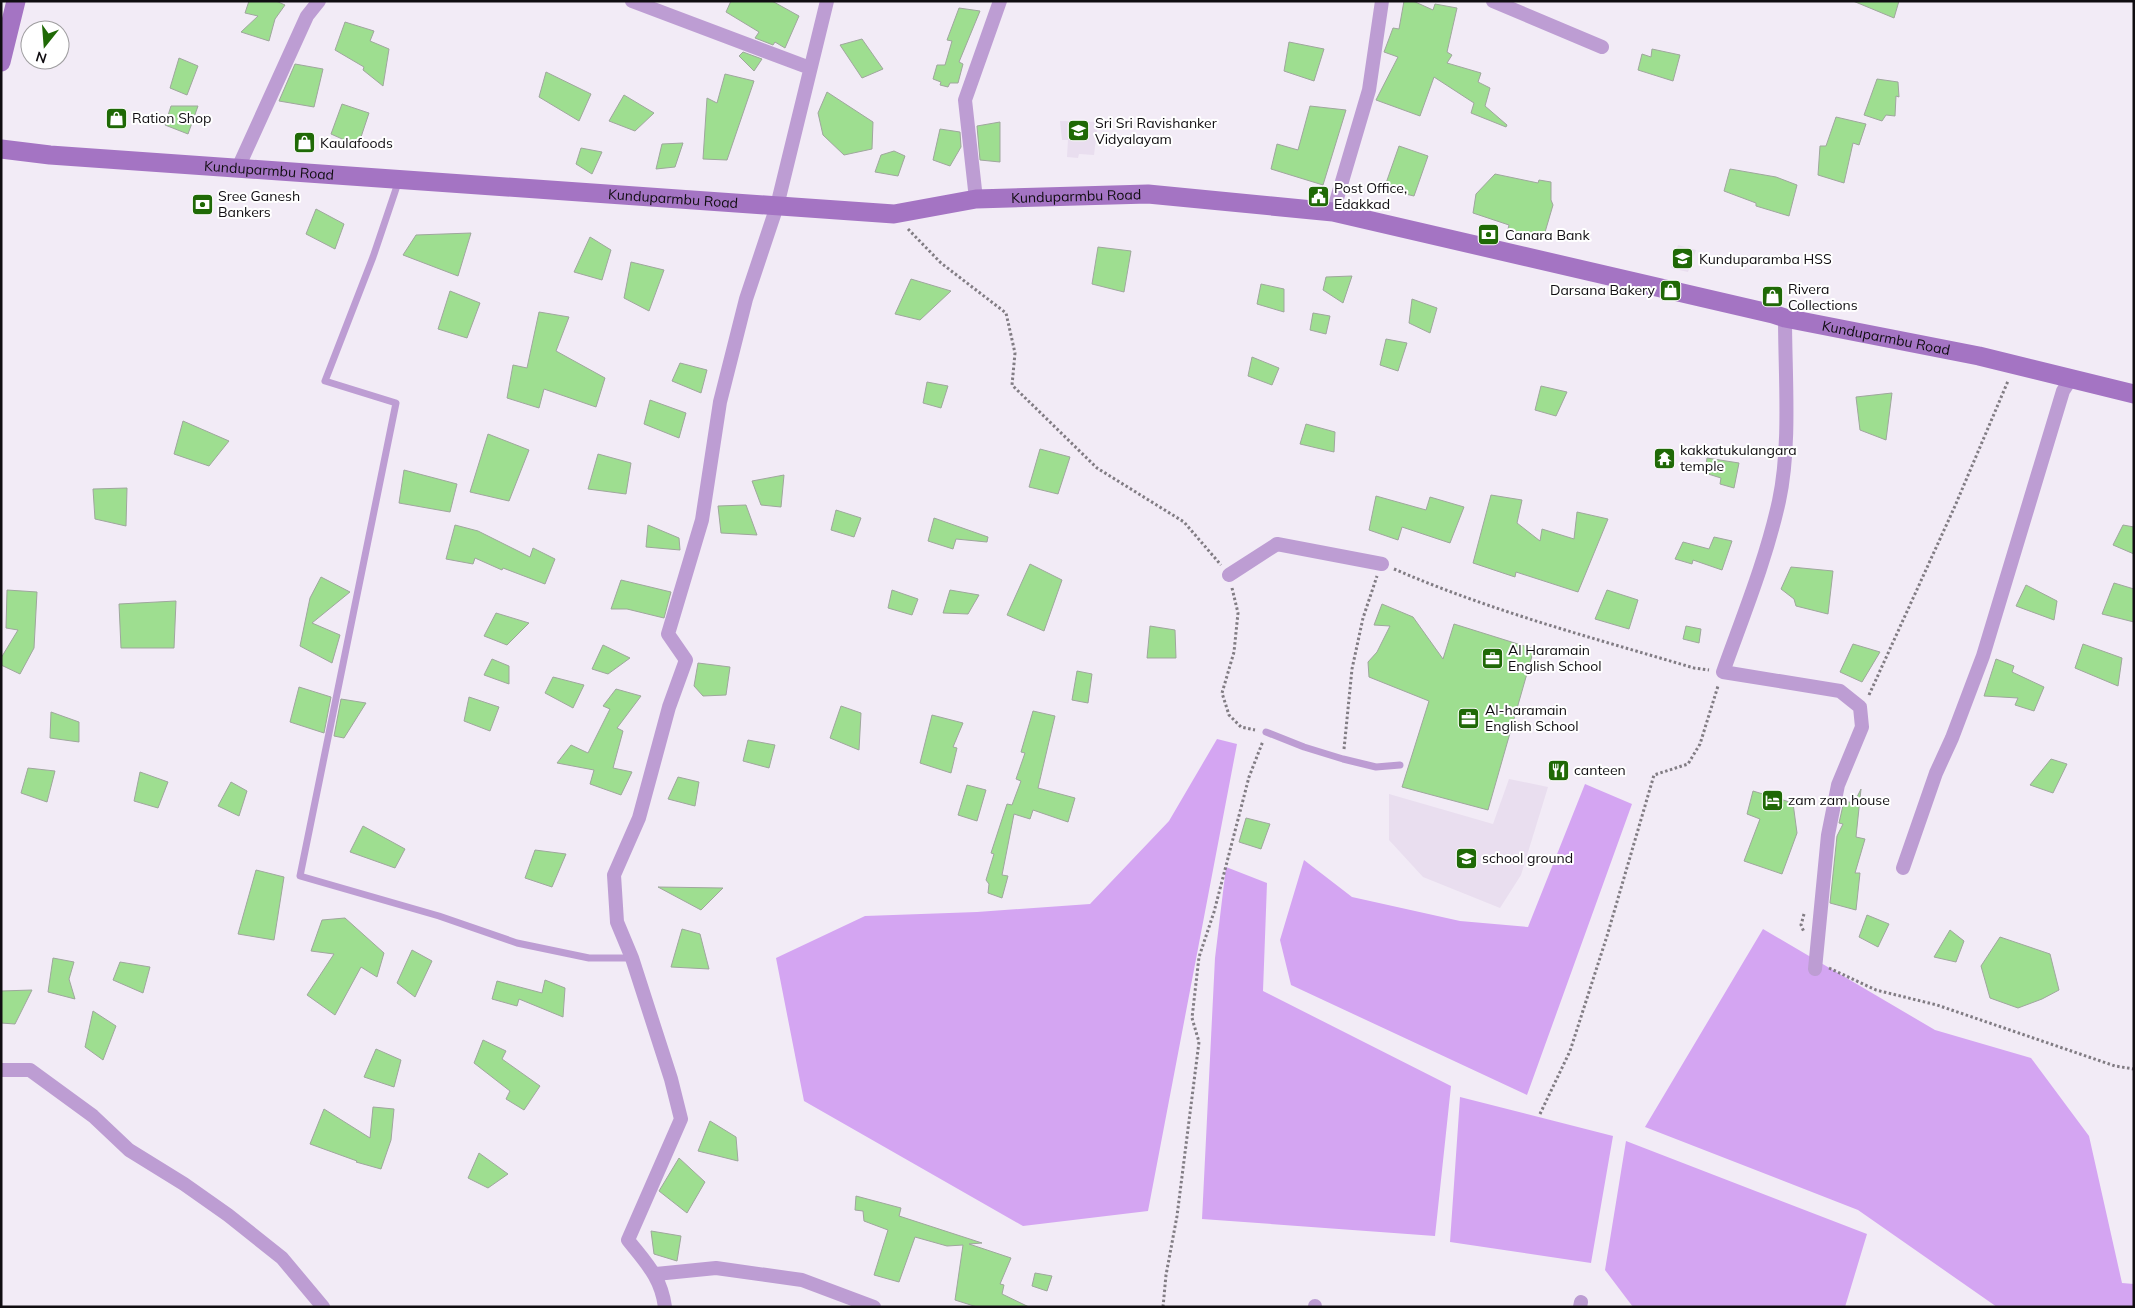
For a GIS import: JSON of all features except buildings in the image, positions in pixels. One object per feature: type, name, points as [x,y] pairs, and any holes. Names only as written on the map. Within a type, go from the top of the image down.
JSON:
[{"type":"main road","points":[[1,62],[16,1]]},
{"type":"main road","name":"Kunduparmbu Road","points":[[1,149],[50,155],[894,214],[976,199],[1148,194],[1333,212],[1755,309],[1785,318],[2015,364],[2134,394]]},
{"type":"street","points":[[238,168],[307,16],[319,1]]},
{"type":"street","points":[[632,1],[810,68]]},
{"type":"street","points":[[665,1307],[663,1292],[656,1274],[628,1240],[681,1119],[671,1079],[632,958],[617,922],[614,875],[639,818],[669,708],[686,660],[668,634],[702,520],[720,402],[746,299],[777,206],[826,1]]},
{"type":"street","points":[[976,199],[965,100],[1000,1]]},
{"type":"street","points":[[1333,212],[1369,90],[1382,1]]},
{"type":"street","points":[[1493,1],[1602,47]]},
{"type":"street","points":[[1785,318],[1785,458],[1779,500],[1765,555],[1723,672],[1840,691],[1860,707],[1862,727],[1838,786],[1828,835],[1821,968]]},
{"type":"street","points":[[1903,868],[1930,789],[1952,738],[1983,656],[2063,391],[2072,377]]},
{"type":"street","points":[[1229,575],[1277,544],[1382,564]]},
{"type":"street","points":[[1,1070],[30,1070],[92,1116],[129,1150],[184,1184],[228,1215],[282,1258],[323,1307]]},
{"type":"street","points":[[656,1274],[716,1268],[802,1280],[874,1307]]},
{"type":"lane","points":[[399,180],[325,381],[396,403],[300,876],[439,916],[517,943],[589,958],[632,958]]},
{"type":"lane","points":[[1266,732],[1304,747],[1343,759],[1376,767],[1400,765]]},
{"type":"path","points":[[894,214],[941,263],[1006,312],[1015,353],[1012,385],[1097,468],[1184,522],[1229,575],[1238,613],[1234,652],[1222,693],[1229,715],[1241,727],[1266,732],[1249,777],[1214,912],[1199,957],[1192,1018],[1199,1042],[1177,1216],[1162,1307]]},
{"type":"path","points":[[1868,698],[1955,506],[2015,364]]},
{"type":"path","points":[[1343,759],[1352,668],[1363,618],[1382,564],[1432,586],[1534,622],[1694,668],[1723,672],[1700,744],[1688,764],[1654,775],[1607,936],[1570,1051],[1540,1114]]},
{"type":"path","points":[[1804,911],[1801,925],[1808,940]]},
{"type":"path","points":[[1821,968],[1876,990],[1937,1005],[2115,1066],[2134,1069]]},
{"type":"shaded area","name":"Sri Sri Ravishanker Vidyalayam","points":[[1060,121],[1098,122],[1094,155],[1079,154],[1078,158],[1067,157],[1068,140],[1062,140]]},
{"type":"shaded area","name":"Kunduparamba HSS","points":[[1678,245],[1696,250],[1688,272],[1671,268]]},
{"type":"shaded area","points":[[1217,739],[1237,744],[1148,1211],[1023,1226],[804,1101],[776,958],[865,916],[977,912],[1090,904],[1169,821]]},
{"type":"shaded area","name":"school ground","points":[[1509,779],[1548,787],[1521,875],[1500,908],[1423,877],[1389,840],[1389,794],[1493,824]]},
{"type":"shaded area","points":[[1585,784],[1632,804],[1527,1095],[1291,985],[1280,940],[1304,860],[1352,897],[1460,921],[1528,927]]},
{"type":"shaded area","points":[[1226,867],[1267,883],[1263,991],[1451,1086],[1435,1236],[1202,1219],[1215,958]]},
{"type":"shaded area","points":[[1763,929],[1935,1030],[2031,1058],[2089,1136],[2122,1283],[2134,1284],[2134,1307],[1997,1307],[1858,1210],[1645,1127]]},
{"type":"shaded area","points":[[1460,1097],[1613,1136],[1591,1263],[1450,1242]]},
{"type":"shaded area","points":[[1626,1141],[1867,1234],[1845,1307],[1633,1307],[1605,1270]]},
{"type":"place","name":"Ration Shop","points":[[116,118]]},
{"type":"place","name":"Sri Sri Ravishanker Vidyalayam","points":[[1079,131]]},
{"type":"place","name":"Kaulafoods","points":[[304,143]]},
{"type":"place","name":"Post Office, Edakkad","points":[[1318,196]]},
{"type":"place","name":"Sree Ganesh Bankers","points":[[202,204]]},
{"type":"place","name":"Canara Bank","points":[[1489,235]]},
{"type":"place","name":"Kunduparamba HSS","points":[[1683,259]]},
{"type":"place","name":"Darsana Bakery","points":[[1671,290]]},
{"type":"place","name":"Rivera Collections","points":[[1772,297]]},
{"type":"place","name":"kakkatukulangara temple","points":[[1664,458]]},
{"type":"place","name":"Al Haramain English School","points":[[1492,658]]},
{"type":"place","name":"Al-haramain English School","points":[[1469,718]]},
{"type":"place","name":"canteen","points":[[1558,770]]},
{"type":"place","name":"zam zam house","points":[[1772,800]]},
{"type":"place","name":"school ground","points":[[1466,858]]}]
